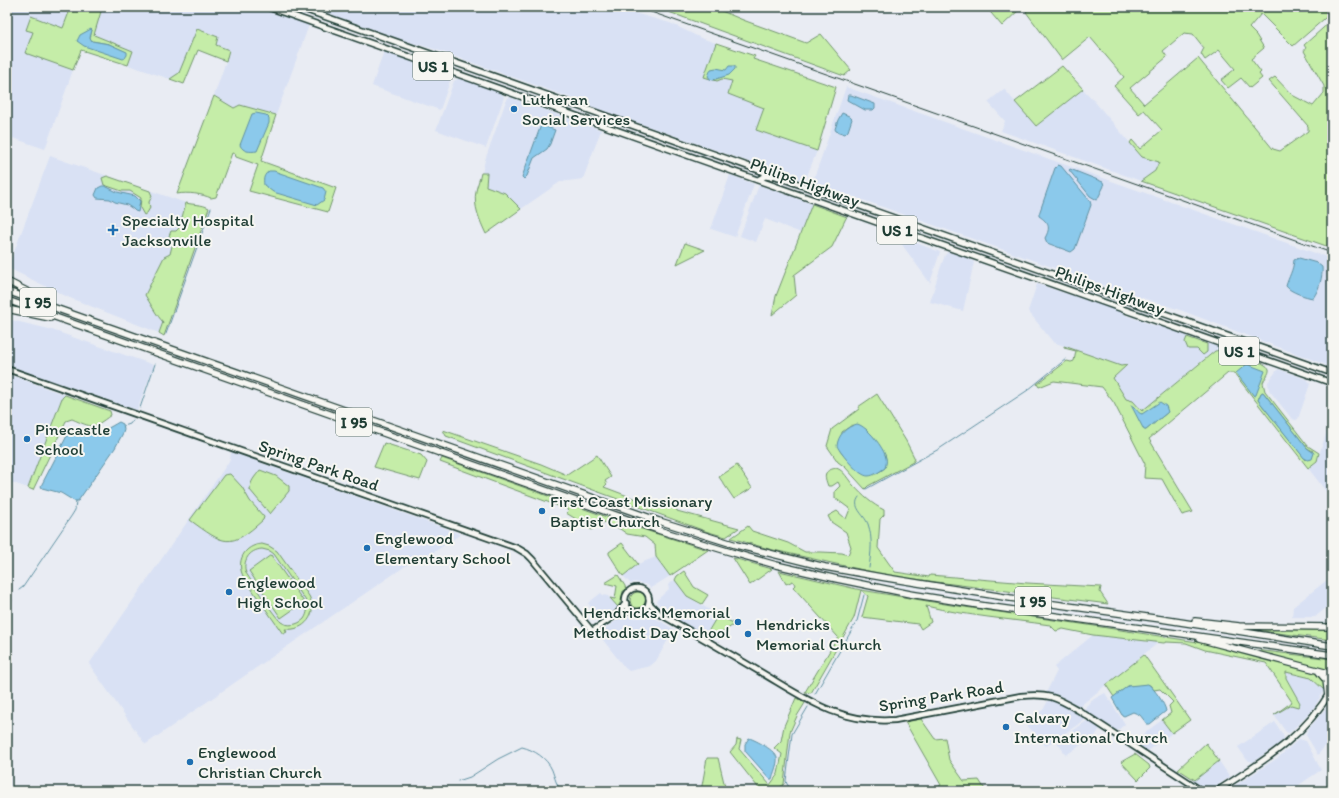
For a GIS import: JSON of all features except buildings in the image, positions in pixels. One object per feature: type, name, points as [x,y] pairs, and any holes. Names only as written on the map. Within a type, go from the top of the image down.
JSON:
[{"type":"highway","points":[[7,281],[70,313]]},
{"type":"highway","name":"I 95","points":[[7,291],[659,521],[736,545],[825,567],[881,577],[1332,646]]},
{"type":"highway","name":"I 95","points":[[7,300],[634,521],[727,551],[812,574],[910,594],[985,606],[1332,655]]},
{"type":"highway","points":[[7,309],[72,323]]},
{"type":"highway","points":[[1161,619],[1187,620],[1239,626],[1332,627]]},
{"type":"highway","points":[[1171,632],[1332,674]]},
{"type":"highway","points":[[1315,669],[1324,676],[1330,694]]},
{"type":"main road","name":"Philips Highway","points":[[268,7],[1332,383]]},
{"type":"main road","name":"Philips Highway","points":[[298,7],[1332,373]]},
{"type":"main road","points":[[758,180],[765,176],[776,179],[781,178]]},
{"type":"main road","points":[[783,189],[788,188],[799,191],[806,187]]},
{"type":"main road","name":"Spring Park Road","points":[[7,369],[517,548],[532,559],[592,631],[616,615]]},
{"type":"main road","points":[[616,615],[626,603],[626,598],[629,592],[634,589],[638,588],[643,590],[649,599],[644,610],[637,612],[630,609],[626,603]]},
{"type":"main road","name":"Spring Park Road","points":[[648,603],[660,614],[820,707],[851,717],[874,720],[895,720],[1021,696],[1036,694],[1050,696],[1078,710],[1202,791]]},
{"type":"main road","points":[[616,615],[630,609]]},
{"type":"main road","name":"Spring Park Road","points":[[644,610],[660,614]]},
{"type":"main road","points":[[1217,791],[1268,758],[1285,745],[1308,722],[1330,694],[1332,689]]},
{"type":"shaded area","points":[[7,7],[71,7],[63,28],[31,16],[26,30],[33,32],[67,68],[73,70],[45,149],[7,136]]},
{"type":"shaded area","points":[[100,7],[256,7],[309,25],[276,115],[240,105],[234,108],[214,96],[229,51],[216,45],[218,37],[197,29],[179,73],[170,79],[128,65],[133,51],[93,35],[102,8]]},
{"type":"shaded area","points":[[311,7],[613,7],[670,23],[701,38],[716,43],[704,77],[733,81],[728,94],[764,108],[756,130],[817,151],[804,181],[576,101],[437,50],[400,39]]},
{"type":"shaded area","points":[[384,51],[449,74],[451,78],[440,110],[372,86]]},
{"type":"shaded area","points":[[459,78],[500,92],[504,97],[486,148],[436,130],[454,81]]},
{"type":"shaded area","points":[[846,87],[1332,259],[1332,369],[1328,368],[1324,364],[1180,310],[1114,289],[818,184],[814,185],[813,181]]},
{"type":"shaded area","points":[[1004,89],[1036,126],[1083,89],[1142,157],[1159,162],[1155,171],[1141,181],[1001,131],[1005,121],[988,102]]},
{"type":"shaded area","points":[[509,97],[601,130],[583,179],[560,182],[521,209],[506,194],[486,186],[487,173],[482,173],[485,160],[507,98]]},
{"type":"shaded area","points":[[50,156],[186,203],[170,254],[145,295],[163,322],[159,333],[70,298],[8,268]]},
{"type":"shaded area","points":[[730,175],[754,184],[735,237],[711,229]]},
{"type":"shaded area","points":[[759,185],[812,204],[801,233],[765,219],[756,242],[740,236]]},
{"type":"shaded area","points":[[895,235],[940,252],[930,283]]},
{"type":"shaded area","points":[[948,252],[964,256],[974,262],[963,311],[930,302],[945,255]]},
{"type":"shaded area","points":[[1037,284],[1120,311],[1125,315],[1155,326],[1164,327],[1225,349],[1214,351],[1142,411],[1133,401],[1126,399],[1113,378],[1126,365],[1121,366],[1053,342],[1028,311]]},
{"type":"shaded area","points":[[7,319],[49,329],[154,365],[137,410],[7,365]]},
{"type":"shaded area","points":[[1278,369],[1308,380],[1310,384],[1298,419],[1296,420],[1292,419],[1269,390],[1268,382]]},
{"type":"shaded area","name":"Pinecastle School","points":[[7,374],[65,395],[62,398],[28,488],[7,481]]},
{"type":"shaded area","points":[[1332,416],[1332,499],[1308,468],[1317,461]]},
{"type":"shaded area","name":"Englewood High School","points":[[231,452],[461,534],[431,554],[423,554],[145,744],[89,664],[230,460]]},
{"type":"shaded area","points":[[656,557],[670,576],[654,586],[650,588],[648,585],[634,582],[631,584],[623,576],[638,564]]},
{"type":"shaded area","points":[[1332,576],[1332,603],[1315,617],[1292,617],[1293,607]]},
{"type":"shaded area","points":[[675,580],[687,596],[718,615],[705,636],[674,618],[656,601],[669,589],[668,585]]},
{"type":"shaded area","points":[[601,593],[608,596],[618,607],[600,620],[588,603]]},
{"type":"shaded area","points":[[633,614],[632,617],[635,618],[653,617],[674,629],[656,661],[650,666],[629,671],[625,668],[599,633],[619,619]]},
{"type":"shaded area","points":[[1093,635],[1159,642],[1080,706],[1058,695],[1046,693],[1057,671],[1054,667]]},
{"type":"shaded area","points":[[1286,672],[1311,678],[1324,690],[1315,706],[1289,733],[1286,732],[1274,715],[1291,705],[1300,703],[1286,678]]},
{"type":"shaded area","points":[[1105,693],[1125,724],[1116,732],[1087,713],[1085,710],[1086,706],[1094,699]]},
{"type":"shaded area","points":[[1049,699],[1060,703],[1086,719],[1046,746],[1024,722],[1043,710]]},
{"type":"shaded area","points":[[1332,701],[1332,736],[1318,755],[1306,735],[1307,731]]},
{"type":"shaded area","points":[[1088,720],[1100,728],[1096,735],[1066,755],[1057,742]]},
{"type":"shaded area","points":[[1162,720],[1172,733],[1147,751],[1135,744],[1147,731]]},
{"type":"shaded area","points":[[1275,722],[1283,735],[1284,740],[1253,762],[1247,760],[1238,747]]},
{"type":"shaded area","points":[[1299,739],[1306,741],[1321,770],[1290,791],[1227,791],[1279,757]]},
{"type":"shaded area","points":[[1219,761],[1230,777],[1209,790],[1193,781]]},
{"type":"green space","points":[[71,7],[102,8],[94,35],[133,51],[128,65],[81,50],[73,70],[25,53],[33,32],[26,30],[31,16],[63,28]],"holes":[[[92,30],[90,38],[92,41],[109,44],[126,52],[77,41]]]},
{"type":"green space","points":[[655,7],[712,7],[806,43],[821,34],[851,70],[844,76]]},
{"type":"green space","points":[[986,7],[1022,7],[1002,26]]},
{"type":"green space","points":[[1031,7],[1332,7],[1332,12],[1293,46],[1261,14],[1249,28],[1256,35],[1264,48],[1251,59],[1261,72],[1259,74],[1262,78],[1250,88],[1241,78],[1228,88],[1221,80],[1235,69],[1219,50],[1205,60],[1201,54],[1204,48],[1193,34],[1184,33],[1163,51],[1167,57],[1130,88],[1144,104],[1198,58],[1273,149],[1280,151],[1308,131],[1308,126],[1269,81],[1275,77],[1292,95],[1313,106],[1324,93],[1324,86],[1304,51],[1306,48],[1304,45],[1332,20],[1332,248],[1141,181],[1155,171],[1159,162],[1142,157],[1130,143],[1132,140],[1140,149],[1162,130],[1144,110],[1139,114],[1114,86],[1124,77],[1090,37],[1062,60],[1026,12]]},
{"type":"green space","points":[[197,29],[218,37],[216,45],[229,50],[226,61],[198,50],[184,84],[170,79],[179,73]]},
{"type":"green space","points":[[716,43],[755,56],[753,59],[836,87],[817,151],[756,130],[764,108],[728,94],[732,81],[722,79],[717,81],[704,77]]},
{"type":"green space","points":[[1062,66],[1083,89],[1036,126],[1015,102]]},
{"type":"green space","points":[[214,96],[234,108],[240,105],[276,115],[261,161],[336,188],[328,212],[249,191],[258,165],[236,157],[235,154],[232,153],[216,197],[211,198],[190,193],[177,194]]},
{"type":"green space","points":[[481,173],[487,173],[486,186],[505,193],[521,209],[486,234],[479,219],[475,202],[476,191]]},
{"type":"green space","points":[[107,176],[150,191],[152,196],[149,202],[150,208],[147,213],[144,215],[140,208],[141,198],[130,191],[122,191],[104,185],[102,178]]},
{"type":"green space","points":[[186,203],[201,205],[209,208],[164,336],[159,333],[163,322],[145,295],[164,257],[170,254],[173,242],[169,236],[171,231],[176,231],[179,228]]},
{"type":"green space","points":[[812,204],[847,217],[832,247],[794,275],[796,295],[772,315],[776,296]]},
{"type":"green space","points":[[685,243],[705,250],[677,264]]},
{"type":"green space","points":[[1187,337],[1207,344],[1207,352],[1203,355],[1197,349],[1188,349],[1185,342]]},
{"type":"green space","points":[[1064,346],[1121,366],[1127,365],[1113,378],[1126,399],[1133,401],[1142,411],[1215,351],[1223,349],[1228,350],[1256,360],[1267,366],[1269,369],[1269,373],[1264,379],[1263,383],[1265,391],[1308,446],[1319,453],[1317,461],[1308,468],[1234,373],[1228,373],[1149,439],[1193,512],[1182,515],[1162,479],[1144,478],[1145,464],[1114,403],[1102,387],[1054,381],[1039,387],[1037,384],[1067,361],[1074,361],[1076,351],[1064,348]],"holes":[[[1263,392],[1307,448],[1313,451],[1306,460],[1258,400]],[[1168,412],[1146,430],[1145,430],[1140,414]]]},
{"type":"green space","points":[[877,394],[906,441],[915,459],[913,462],[865,489],[845,467],[838,462],[827,446],[832,429],[859,409],[858,407]],"holes":[[[852,425],[866,429],[872,435],[886,459],[885,468],[876,474],[845,457],[840,451],[842,432]]]},
{"type":"green space","points":[[65,395],[110,411],[111,415],[100,423],[92,426],[72,419],[66,421],[33,490],[28,488],[62,398]]},
{"type":"green space","points":[[443,430],[541,464],[567,475],[597,455],[611,477],[605,481],[607,484],[604,487],[657,507],[667,505],[670,508],[676,506],[677,511],[739,528],[726,537],[705,531],[446,436]]},
{"type":"green space","points":[[384,443],[421,455],[427,462],[420,480],[374,467]]},
{"type":"green space","points":[[442,458],[629,525],[708,550],[670,576],[656,557],[655,545],[645,537],[627,534],[604,522],[591,530],[584,520],[581,522],[566,513],[569,510],[440,462]]},
{"type":"green space","points":[[737,465],[752,488],[734,499],[719,477]]},
{"type":"green space","points":[[836,468],[844,473],[864,496],[884,510],[884,515],[880,519],[878,548],[895,572],[929,577],[930,575],[1101,587],[1100,592],[1108,604],[890,576],[769,549],[731,538],[748,526],[752,531],[788,543],[805,552],[842,553],[848,555],[851,547],[846,532],[831,522],[828,516],[837,511],[846,519],[850,509],[835,498],[835,491],[840,486],[838,482],[832,486],[828,486],[825,476],[827,472]]},
{"type":"green space","points":[[260,470],[276,476],[289,486],[289,491],[270,514],[250,490],[252,482]]},
{"type":"green space","points":[[230,474],[242,487],[250,501],[264,517],[263,520],[252,530],[234,540],[227,541],[211,535],[190,520],[224,475]]},
{"type":"green space","points":[[622,543],[638,564],[623,576],[609,554],[609,552]]},
{"type":"green space","points":[[262,544],[269,546],[277,551],[309,596],[312,603],[311,615],[304,625],[298,628],[285,629],[287,632],[283,634],[244,578],[240,566],[241,560],[243,555],[250,547]],"holes":[[[262,549],[270,551],[274,554],[306,601],[307,610],[305,617],[302,621],[296,624],[284,624],[278,619],[246,573],[246,560],[253,551]]]},
{"type":"green space","points":[[271,555],[304,602],[281,618],[249,571]]},
{"type":"green space","points":[[733,558],[772,569],[750,585]]},
{"type":"green space","points":[[684,571],[694,587],[708,595],[702,604],[687,596],[675,580],[677,576]]},
{"type":"green space","points":[[779,571],[861,590],[854,618],[811,693],[805,692],[838,637],[793,587],[795,585],[793,581],[786,584]]},
{"type":"green space","points":[[618,575],[625,586],[626,591],[623,591],[618,607],[610,598],[615,599],[617,586],[605,583]]},
{"type":"green space","points":[[861,590],[1204,643],[1298,667],[1317,674],[1324,679],[1325,688],[1324,690],[1311,678],[1286,672],[1286,678],[1300,703],[1298,707],[1291,705],[1274,715],[1292,702],[1266,663],[1205,650],[1186,643],[1164,643],[1093,635],[1063,629],[1056,631],[1050,625],[972,615],[926,606],[931,622],[921,629],[918,624],[862,617],[868,596]]},
{"type":"green space","points":[[635,592],[641,592],[646,597],[644,606],[641,608],[635,608],[630,603],[630,597]]},
{"type":"green space","points":[[718,615],[735,624],[713,638],[706,635]]},
{"type":"green space","points":[[1239,628],[1332,629],[1332,640]]},
{"type":"green space","points":[[1247,649],[1332,659],[1332,671]]},
{"type":"green space","points":[[1144,655],[1190,720],[1172,733],[1162,720],[1171,713],[1169,706],[1173,702],[1160,689],[1154,690],[1150,685],[1128,686],[1114,697],[1106,685]]},
{"type":"green space","points":[[796,698],[805,703],[790,732],[784,784],[776,791],[761,791],[730,752],[736,745],[737,739],[741,740],[739,749],[770,785],[778,774],[782,754],[774,748],[781,741],[784,726]]},
{"type":"green space","points":[[921,719],[935,739],[945,738],[949,760],[964,781],[979,780],[986,791],[930,791],[941,785],[905,722]]},
{"type":"green space","points":[[1206,743],[1219,761],[1195,780],[1178,769]]},
{"type":"green space","points":[[1135,754],[1149,765],[1150,768],[1138,780],[1121,762]]},
{"type":"green space","points":[[707,758],[718,758],[726,791],[701,791]]},
{"type":"water","points":[[91,29],[90,38],[92,41],[109,44],[127,52],[125,58],[123,59],[84,46],[77,41],[80,35]]},
{"type":"water","points":[[729,66],[735,66],[735,69],[729,75],[713,80],[708,76],[711,69],[716,68],[726,70]]},
{"type":"water","points":[[848,95],[875,104],[875,108],[873,110],[865,110],[847,100]]},
{"type":"water","points":[[256,113],[266,115],[269,118],[269,123],[257,151],[247,151],[240,145],[252,114]]},
{"type":"water","points":[[842,113],[852,119],[848,131],[845,134],[836,131],[835,129]]},
{"type":"water","points":[[541,125],[555,130],[547,149],[534,158],[527,176],[524,179],[522,177]]},
{"type":"water","points":[[1058,165],[1061,166],[1090,201],[1091,205],[1075,249],[1071,252],[1047,243],[1045,238],[1048,231],[1048,226],[1047,223],[1039,216],[1055,168]]},
{"type":"water","points":[[1070,169],[1103,182],[1104,186],[1097,200],[1090,196],[1069,170]]},
{"type":"water","points":[[269,171],[274,171],[323,188],[326,192],[324,200],[317,205],[273,192],[264,185],[264,177]]},
{"type":"water","points":[[102,186],[117,192],[135,196],[140,201],[138,212],[127,205],[110,199],[97,198],[95,195],[98,188]]},
{"type":"water","points":[[1299,258],[1317,263],[1322,267],[1320,283],[1313,298],[1294,292],[1286,286],[1294,260]]},
{"type":"water","points":[[1247,364],[1265,371],[1256,395],[1254,396],[1236,373]]},
{"type":"water","points":[[1263,392],[1307,448],[1314,453],[1312,459],[1308,460],[1304,458],[1258,400]]},
{"type":"water","points":[[1160,402],[1166,406],[1168,412],[1144,430],[1131,405],[1142,414]]},
{"type":"water","points":[[119,422],[123,424],[123,433],[115,448],[78,501],[74,501],[61,493],[42,488],[41,486],[70,430],[93,433],[105,430]]},
{"type":"water","points":[[857,424],[870,433],[885,454],[885,468],[872,475],[864,475],[855,469],[837,446],[839,438],[843,432],[849,427]]},
{"type":"water","points":[[1148,684],[1159,696],[1166,711],[1150,724],[1147,724],[1140,715],[1133,712],[1124,716],[1122,715],[1112,698],[1128,686]]},
{"type":"water","points":[[749,738],[765,746],[776,755],[777,763],[772,779],[770,779],[745,751],[745,744]]},
{"type":"waterway","points":[[166,334],[211,208]]},
{"type":"waterway","points":[[866,489],[939,449],[1028,390],[1066,359]]},
{"type":"waterway","points":[[140,408],[155,364]]},
{"type":"waterway","points":[[124,426],[130,424],[133,420]]},
{"type":"waterway","points":[[859,497],[856,504],[868,524],[871,535],[869,568]]},
{"type":"waterway","points":[[19,590],[23,587],[72,515],[75,510],[76,501]]},
{"type":"waterway","points":[[815,694],[857,621],[864,595]]},
{"type":"waterway","points":[[7,607],[12,601]]},
{"type":"waterway","points":[[792,791],[786,781],[792,734],[808,707]]},
{"type":"waterway","points":[[458,781],[470,777],[498,759],[522,747],[535,752],[547,762],[561,791]]},
{"type":"railway","points":[[637,7],[1332,253]]},
{"type":"place","name":"Lutheran Social Services","points":[[514,109]]},
{"type":"place","name":"Specialty Hospital Jacksonville","points":[[113,230]]},
{"type":"place","name":"Pinecastle School","points":[[27,439]]},
{"type":"place","name":"First Coast Missionary Baptist Church","points":[[542,511]]},
{"type":"place","name":"Englewood Elementary School","points":[[367,548]]},
{"type":"place","name":"Englewood High School","points":[[229,592]]},
{"type":"place","name":"Hendricks Memorial Methodist Day School","points":[[738,622]]},
{"type":"place","name":"Hendricks Memorial Church","points":[[748,634]]},
{"type":"place","name":"Calvary International Church","points":[[1006,727]]},
{"type":"place","name":"Englewood Christian Church","points":[[190,762]]}]
